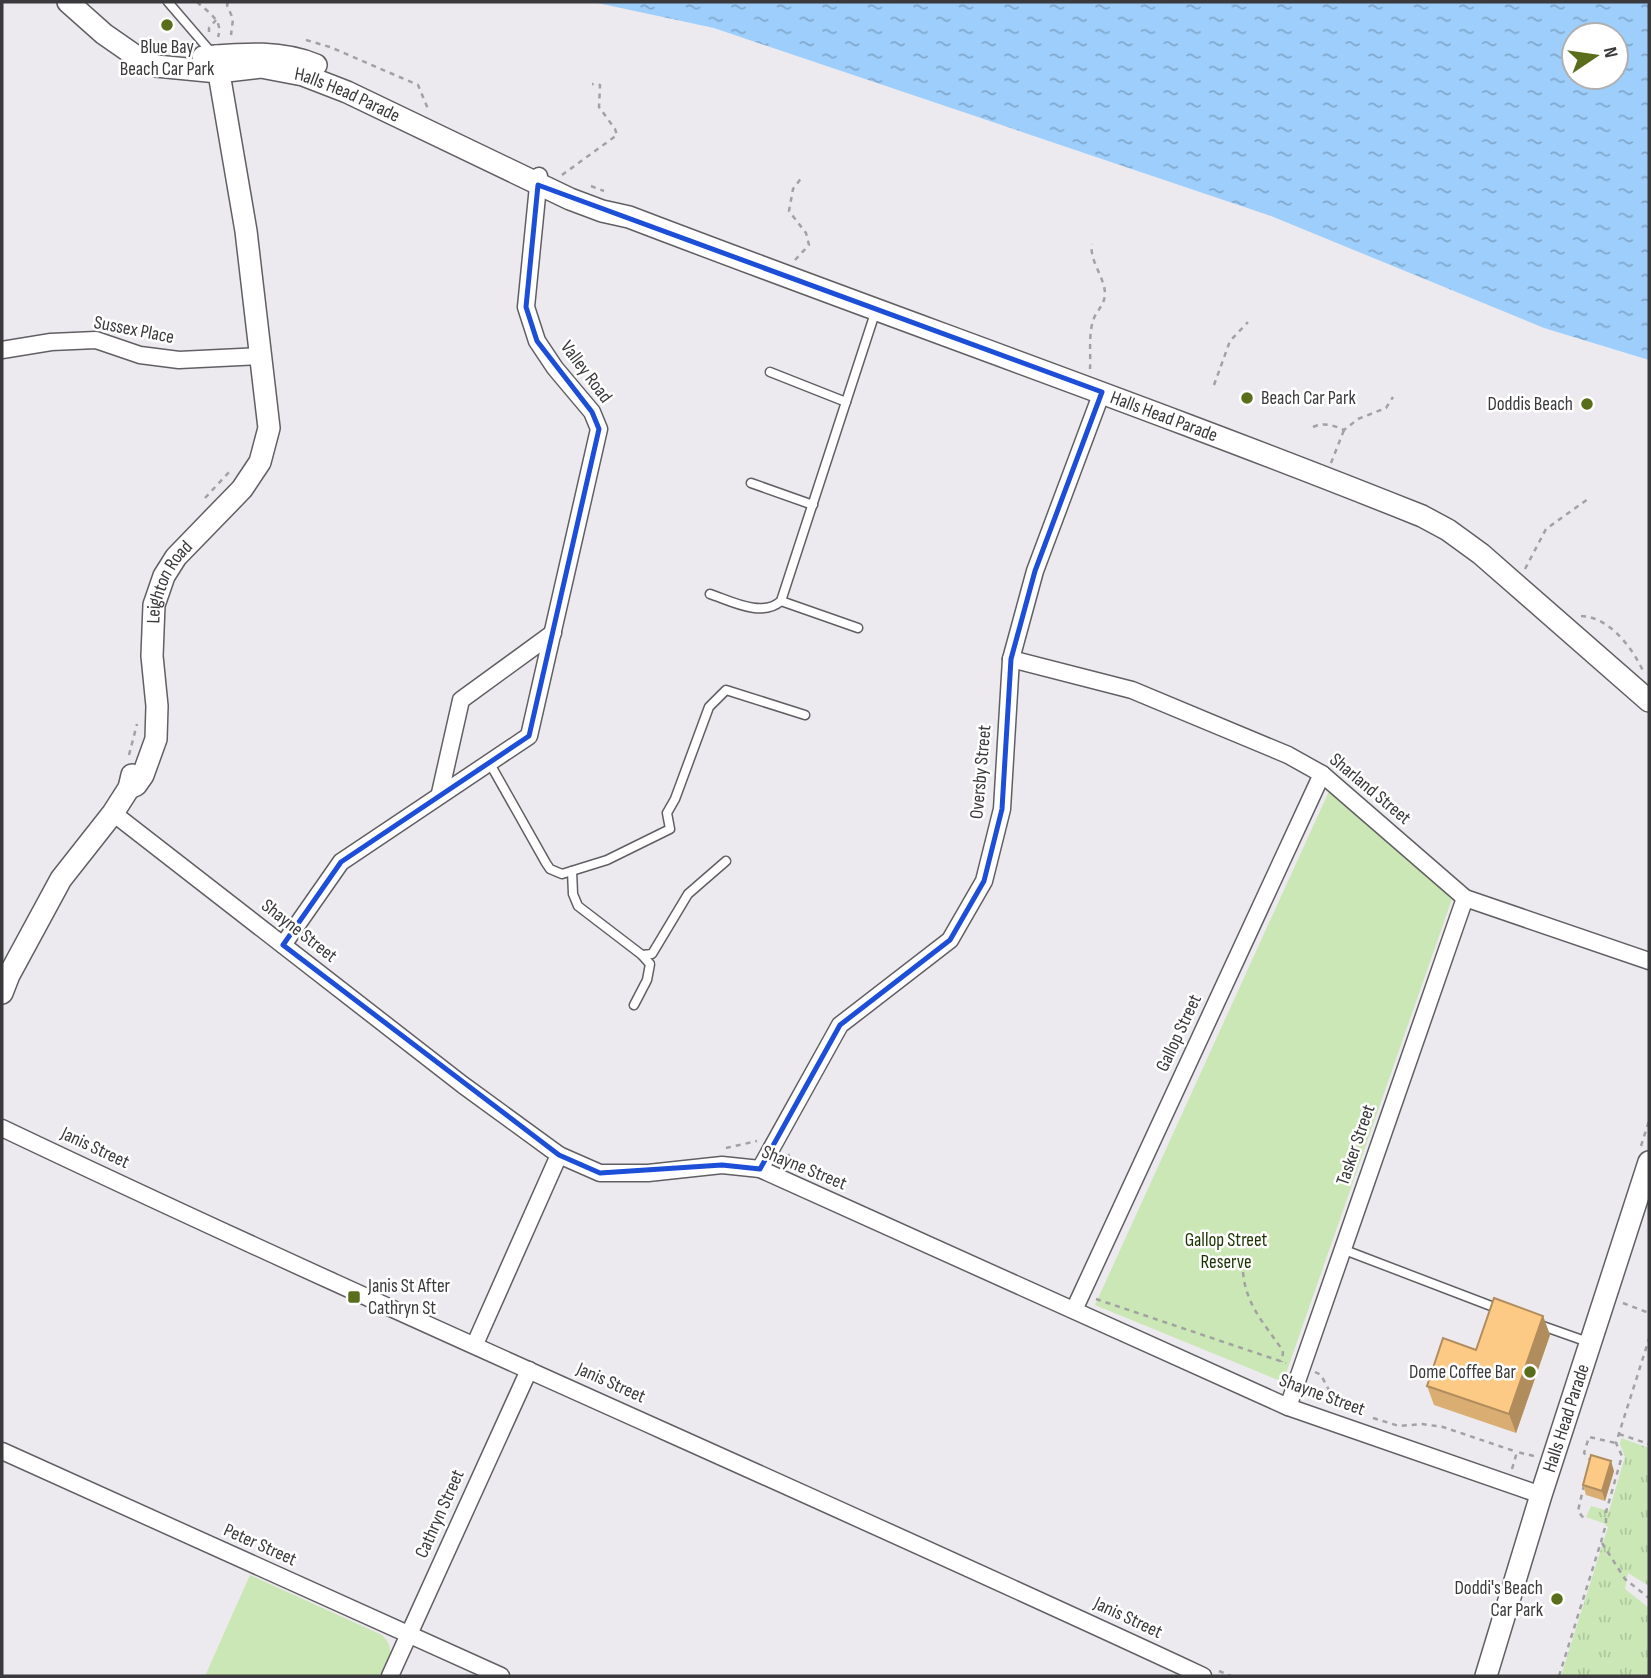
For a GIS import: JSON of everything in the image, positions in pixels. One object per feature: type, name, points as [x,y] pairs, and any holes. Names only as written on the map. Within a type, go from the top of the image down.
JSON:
[{"type":"street","name":"Halls Head Parade","points":[[68,2],[104,34],[140,59],[172,69],[212,58]]},
{"type":"street","name":"Halls Head Parade","points":[[82,2],[135,43],[167,58],[212,58],[303,75],[348,92],[602,211],[629,217],[876,310],[1096,384],[1422,516],[1448,530],[1520,587],[1649,701]]},
{"type":"street","name":"Leighton Road","points":[[2,993],[61,879],[113,813],[129,788],[132,771],[143,754],[147,740],[142,661],[145,605],[164,558],[251,458],[257,447],[265,399],[246,231],[212,58]]},
{"type":"street","name":"Valley Road","points":[[283,945],[341,862],[440,793],[529,736],[599,429],[592,412],[555,368],[537,341],[526,307],[538,180]]},
{"type":"street","name":"Sussex Place","points":[[2,349],[51,342],[96,340],[140,355],[179,360],[259,356]]},
{"type":"street","name":"Oversby Street","points":[[760,1169],[840,1025],[950,940],[984,881],[1002,808],[1011,659],[1035,571],[1096,384]]},
{"type":"street","points":[[440,793],[461,700],[553,633]]},
{"type":"street","name":"Sharland Street","points":[[1011,659],[1132,690],[1288,755],[1322,774],[1465,898],[1649,961]]},
{"type":"street","name":"Gallop Street","points":[[1074,1310],[1322,774]]},
{"type":"street","name":"Shayne Street","points":[[113,813],[559,1155],[600,1173],[649,1174],[722,1165],[760,1169],[1288,1407],[1541,1495]]},
{"type":"street","name":"Tasker Street","points":[[1288,1407],[1465,898]]},
{"type":"street","name":"Janis Street","points":[[2,1128],[1203,1676]]},
{"type":"street","points":[[475,1344],[559,1155]]},
{"type":"street","name":"Halls Head Parade","points":[[1486,1676],[1541,1495],[1649,1162]]},
{"type":"street","name":"Cathryn Street","points":[[390,1676],[530,1370]]},
{"type":"street","name":"Peter Street","points":[[2,1451],[501,1676]]},
{"type":"lane","points":[[168,2],[197,33],[212,58]]},
{"type":"lane","points":[[710,594],[758,609],[774,607],[781,601],[876,310]]},
{"type":"lane","points":[[770,372],[846,402]]},
{"type":"lane","points":[[751,483],[813,505]]},
{"type":"lane","points":[[781,601],[858,628]]},
{"type":"lane","points":[[489,762],[546,863],[550,869],[562,874],[607,860],[670,829],[667,813],[675,799],[709,707],[726,690],[805,715]]},
{"type":"lane","points":[[642,955],[652,954],[688,894],[726,861]]},
{"type":"lane","points":[[572,871],[573,894],[578,906],[650,964],[647,979],[634,1005]]},
{"type":"lane","points":[[1342,1249],[1503,1311]]},
{"type":"lane","points":[[1528,1320],[1591,1343]]},
{"type":"path","points":[[212,58],[233,19],[227,5],[229,2]]},
{"type":"path","points":[[211,35],[209,28],[216,20]]},
{"type":"path","points":[[562,175],[617,135],[599,107],[600,85],[592,84]]},
{"type":"path","points":[[791,266],[809,244],[806,233],[789,211],[793,189],[802,177]]},
{"type":"path","points":[[1092,244],[1091,253],[1100,272],[1105,295],[1103,306],[1093,319],[1096,384]]},
{"type":"path","points":[[1214,385],[1230,341],[1248,323]]},
{"type":"path","points":[[1331,463],[1344,430],[1358,419],[1386,408],[1394,397]]},
{"type":"path","points":[[1313,427],[1319,424],[1333,425],[1344,430]]},
{"type":"path","points":[[202,502],[234,466]]},
{"type":"path","points":[[1525,569],[1546,529],[1588,499]]},
{"type":"path","points":[[127,762],[139,717]]},
{"type":"path","points":[[721,1149],[762,1140],[787,1153],[797,1173]]},
{"type":"path","points":[[1243,1272],[1245,1291],[1283,1351],[1282,1362]]},
{"type":"path","points":[[1083,1292],[1321,1375],[1332,1396],[1350,1411]]},
{"type":"path","points":[[1559,1676],[1606,1524],[1606,1512],[1622,1457],[1616,1443],[1649,1339]]},
{"type":"path","points":[[1363,1415],[1399,1426],[1423,1423],[1443,1427],[1517,1452]]},
{"type":"path","points":[[1619,1434],[1649,1444]]},
{"type":"path","points":[[1600,1464],[1590,1461],[1584,1453],[1589,1437],[1616,1443]]},
{"type":"path","points":[[1609,1467],[1618,1469]]},
{"type":"path","points":[[1511,1471],[1520,1471]]},
{"type":"path","points":[[1584,1485],[1578,1511],[1585,1520]]},
{"type":"path","points":[[1601,1542],[1625,1579],[1649,1598]]},
{"type":"highlighted area","points":[[538,185],[1102,392],[1035,571],[1011,659],[1002,809],[984,881],[950,940],[840,1025],[760,1169],[722,1165],[600,1173],[559,1155],[283,945],[341,862],[529,736],[599,429],[592,412],[537,341],[526,307]]},
{"type":"green space","name":"Gallop Street Reserve","points":[[1330,789],[1452,899],[1283,1382],[1095,1305]]},
{"type":"green space","points":[[1621,1438],[1649,1448],[1649,1586],[1628,1573],[1625,1589],[1649,1608],[1649,1676],[1561,1676],[1608,1527],[1586,1517],[1591,1506],[1609,1511],[1625,1457],[1620,1444]]},
{"type":"green space","points":[[250,1575],[382,1635],[390,1650],[382,1676],[205,1676]]},
{"type":"water","points":[[593,2],[1649,2],[1649,360],[1544,328],[1271,216],[714,28]]},
{"type":"building","points":[[1494,1298],[1543,1316],[1509,1414],[1427,1386],[1443,1338],[1476,1350]]},
{"type":"building","points":[[1591,1455],[1611,1461],[1602,1491],[1583,1485]]},
{"type":"place","name":"Blue Bay Beach Car Park","points":[[167,25]]},
{"type":"place","name":"Beach Car Park","points":[[1247,398]]},
{"type":"place","name":"Doddis Beach","points":[[1587,404]]},
{"type":"place","name":"Janis St After Cathryn St","points":[[354,1297]]},
{"type":"place","name":"Dome Coffee Bar","points":[[1530,1372]]},
{"type":"place","name":"Doddi's Beach Car Park","points":[[1557,1599]]}]
